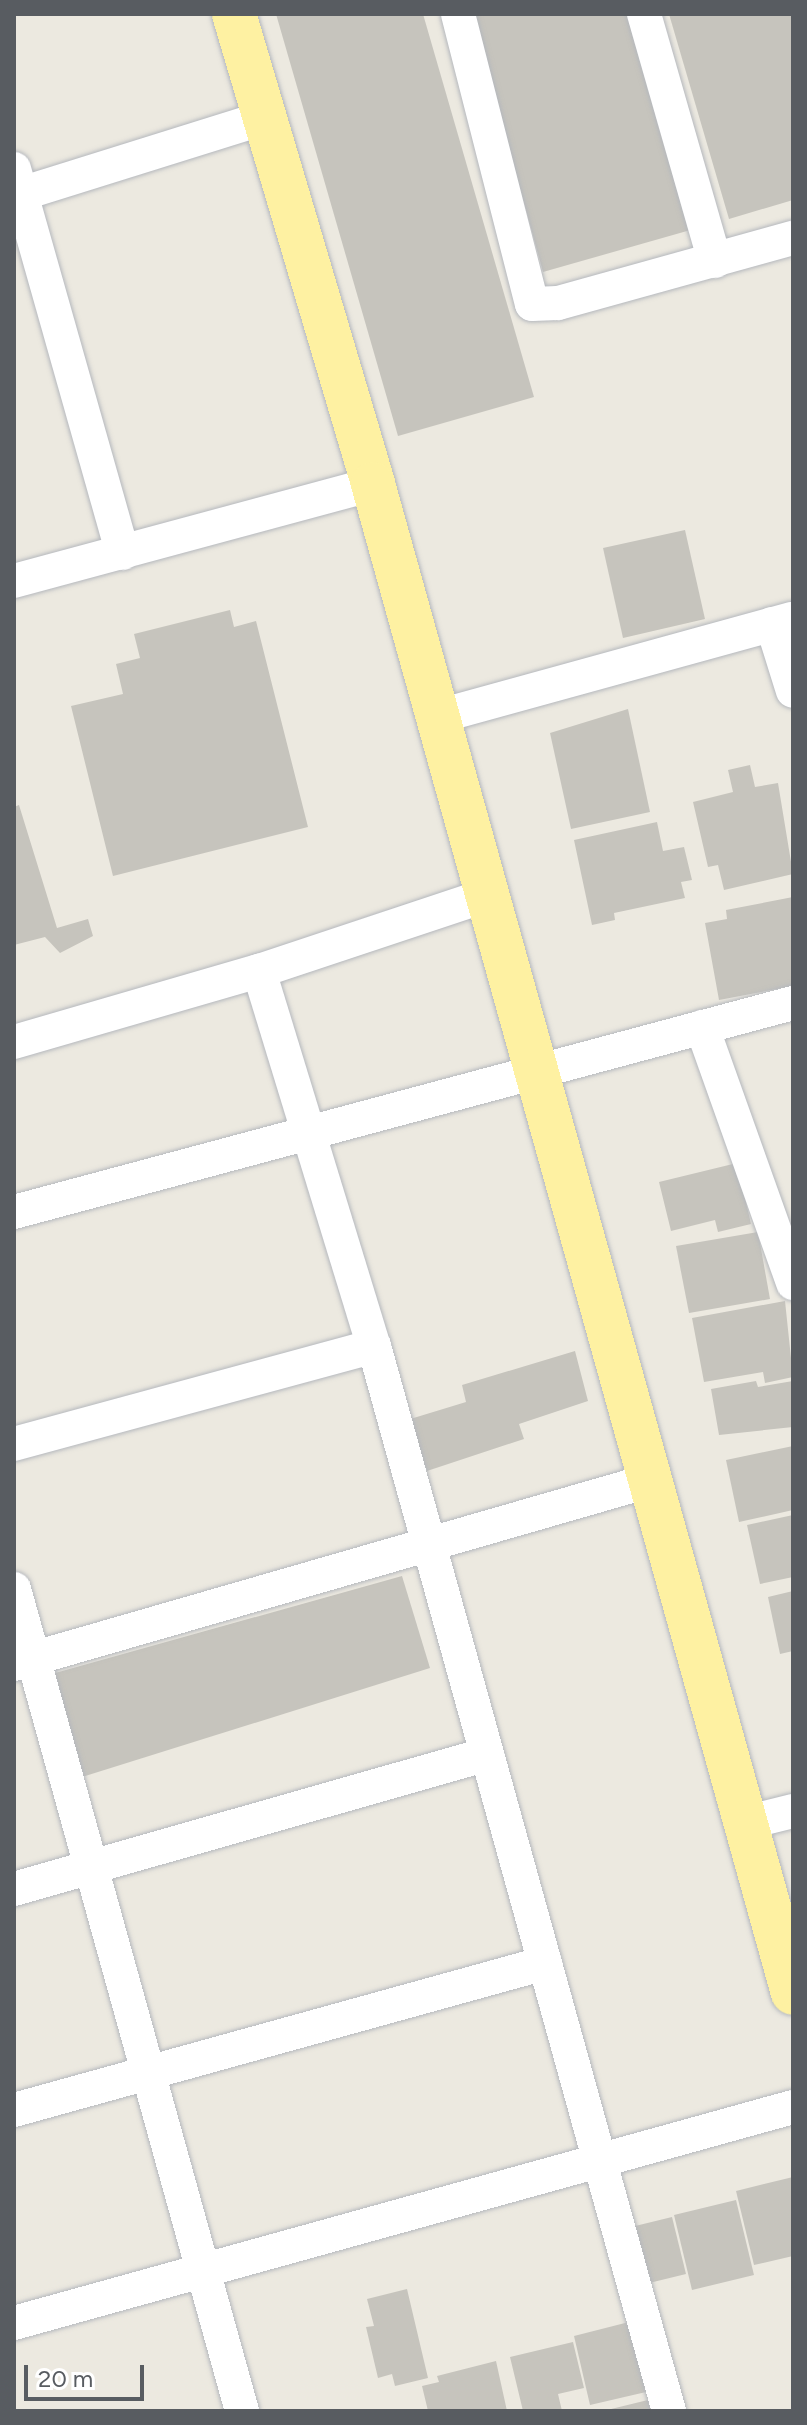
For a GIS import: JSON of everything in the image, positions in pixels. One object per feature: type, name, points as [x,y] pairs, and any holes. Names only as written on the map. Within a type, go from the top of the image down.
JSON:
[{"type":"main road","points":[[234,14],[373,484],[793,1993]]},
{"type":"street","points":[[458,14],[532,304],[558,303],[793,238]]},
{"type":"street","points":[[644,14],[715,261]]},
{"type":"street","points":[[123,553],[18,182],[264,118]]},
{"type":"street","points":[[14,581],[373,484]]},
{"type":"street","points":[[436,717],[783,622],[793,691]]},
{"type":"street","points":[[14,1042],[259,971],[487,895]]},
{"type":"street","points":[[259,971],[374,1346],[669,2411]]},
{"type":"street","points":[[14,1212],[793,1003]]},
{"type":"street","points":[[702,1027],[793,1283]]},
{"type":"street","points":[[14,1444],[374,1346]]},
{"type":"street","points":[[26,1661],[652,1480]]},
{"type":"street","points":[[14,1589],[26,1661],[93,1867],[242,2411]]},
{"type":"street","points":[[14,1889],[487,1754]]},
{"type":"street","points":[[745,1823],[793,1811]]},
{"type":"street","points":[[14,2110],[545,1963]]},
{"type":"street","points":[[14,2323],[204,2275],[600,2158],[793,2107]]},
{"type":"building","points":[[276,14],[423,14],[534,397],[398,436]]},
{"type":"building","points":[[472,14],[633,14],[694,229],[543,272]]},
{"type":"building","points":[[669,14],[793,14],[793,200],[729,219]]},
{"type":"building","points":[[685,530],[705,619],[623,638],[603,548]]},
{"type":"building","points":[[230,610],[234,627],[256,621],[308,827],[113,876],[71,706],[123,694],[116,664],[140,658],[134,634]]},
{"type":"building","points":[[628,709],[650,812],[571,829],[550,733]]},
{"type":"building","points":[[750,765],[755,787],[778,783],[793,874],[724,890],[718,865],[708,867],[693,802],[733,792],[728,770]]},
{"type":"building","points":[[19,805],[57,928],[88,919],[93,936],[60,953],[45,937],[14,945],[14,807]]},
{"type":"building","points":[[657,822],[663,851],[684,847],[692,880],[681,882],[685,898],[614,913],[615,920],[592,925],[574,840]]},
{"type":"building","points":[[793,897],[793,986],[719,1000],[705,923],[727,919],[726,910]]},
{"type":"building","points":[[737,1163],[751,1224],[718,1232],[715,1220],[671,1231],[659,1182]]},
{"type":"building","points":[[758,1232],[770,1299],[689,1313],[676,1246]]},
{"type":"building","points":[[785,1301],[793,1377],[765,1383],[763,1372],[704,1382],[692,1318]]},
{"type":"building","points":[[575,1351],[588,1401],[519,1424],[524,1439],[427,1471],[407,1420],[466,1402],[462,1385]]},
{"type":"building","points":[[756,1381],[758,1387],[793,1381],[793,1427],[719,1435],[711,1389]]},
{"type":"building","points":[[793,1446],[793,1510],[739,1522],[726,1460]]},
{"type":"building","points":[[793,1515],[793,1577],[760,1584],[747,1525]]},
{"type":"building","points":[[402,1576],[430,1668],[82,1777],[48,1675]]},
{"type":"building","points":[[793,1591],[793,1651],[780,1654],[768,1597]]},
{"type":"building","points":[[793,2177],[793,2256],[754,2265],[736,2191]]},
{"type":"building","points":[[736,2200],[754,2275],[692,2290],[674,2215]]},
{"type":"building","points":[[672,2217],[686,2274],[641,2285],[627,2228]]},
{"type":"building","points":[[407,2289],[428,2378],[395,2386],[392,2374],[378,2378],[366,2327],[374,2326],[367,2299]]},
{"type":"building","points":[[629,2322],[646,2392],[590,2405],[574,2336]]},
{"type":"building","points":[[573,2342],[584,2388],[558,2394],[562,2411],[523,2411],[510,2357]]},
{"type":"building","points":[[496,2361],[507,2411],[428,2411],[422,2386],[439,2382],[437,2376]]},
{"type":"building","points":[[648,2400],[651,2411],[607,2411],[607,2410]]}]
